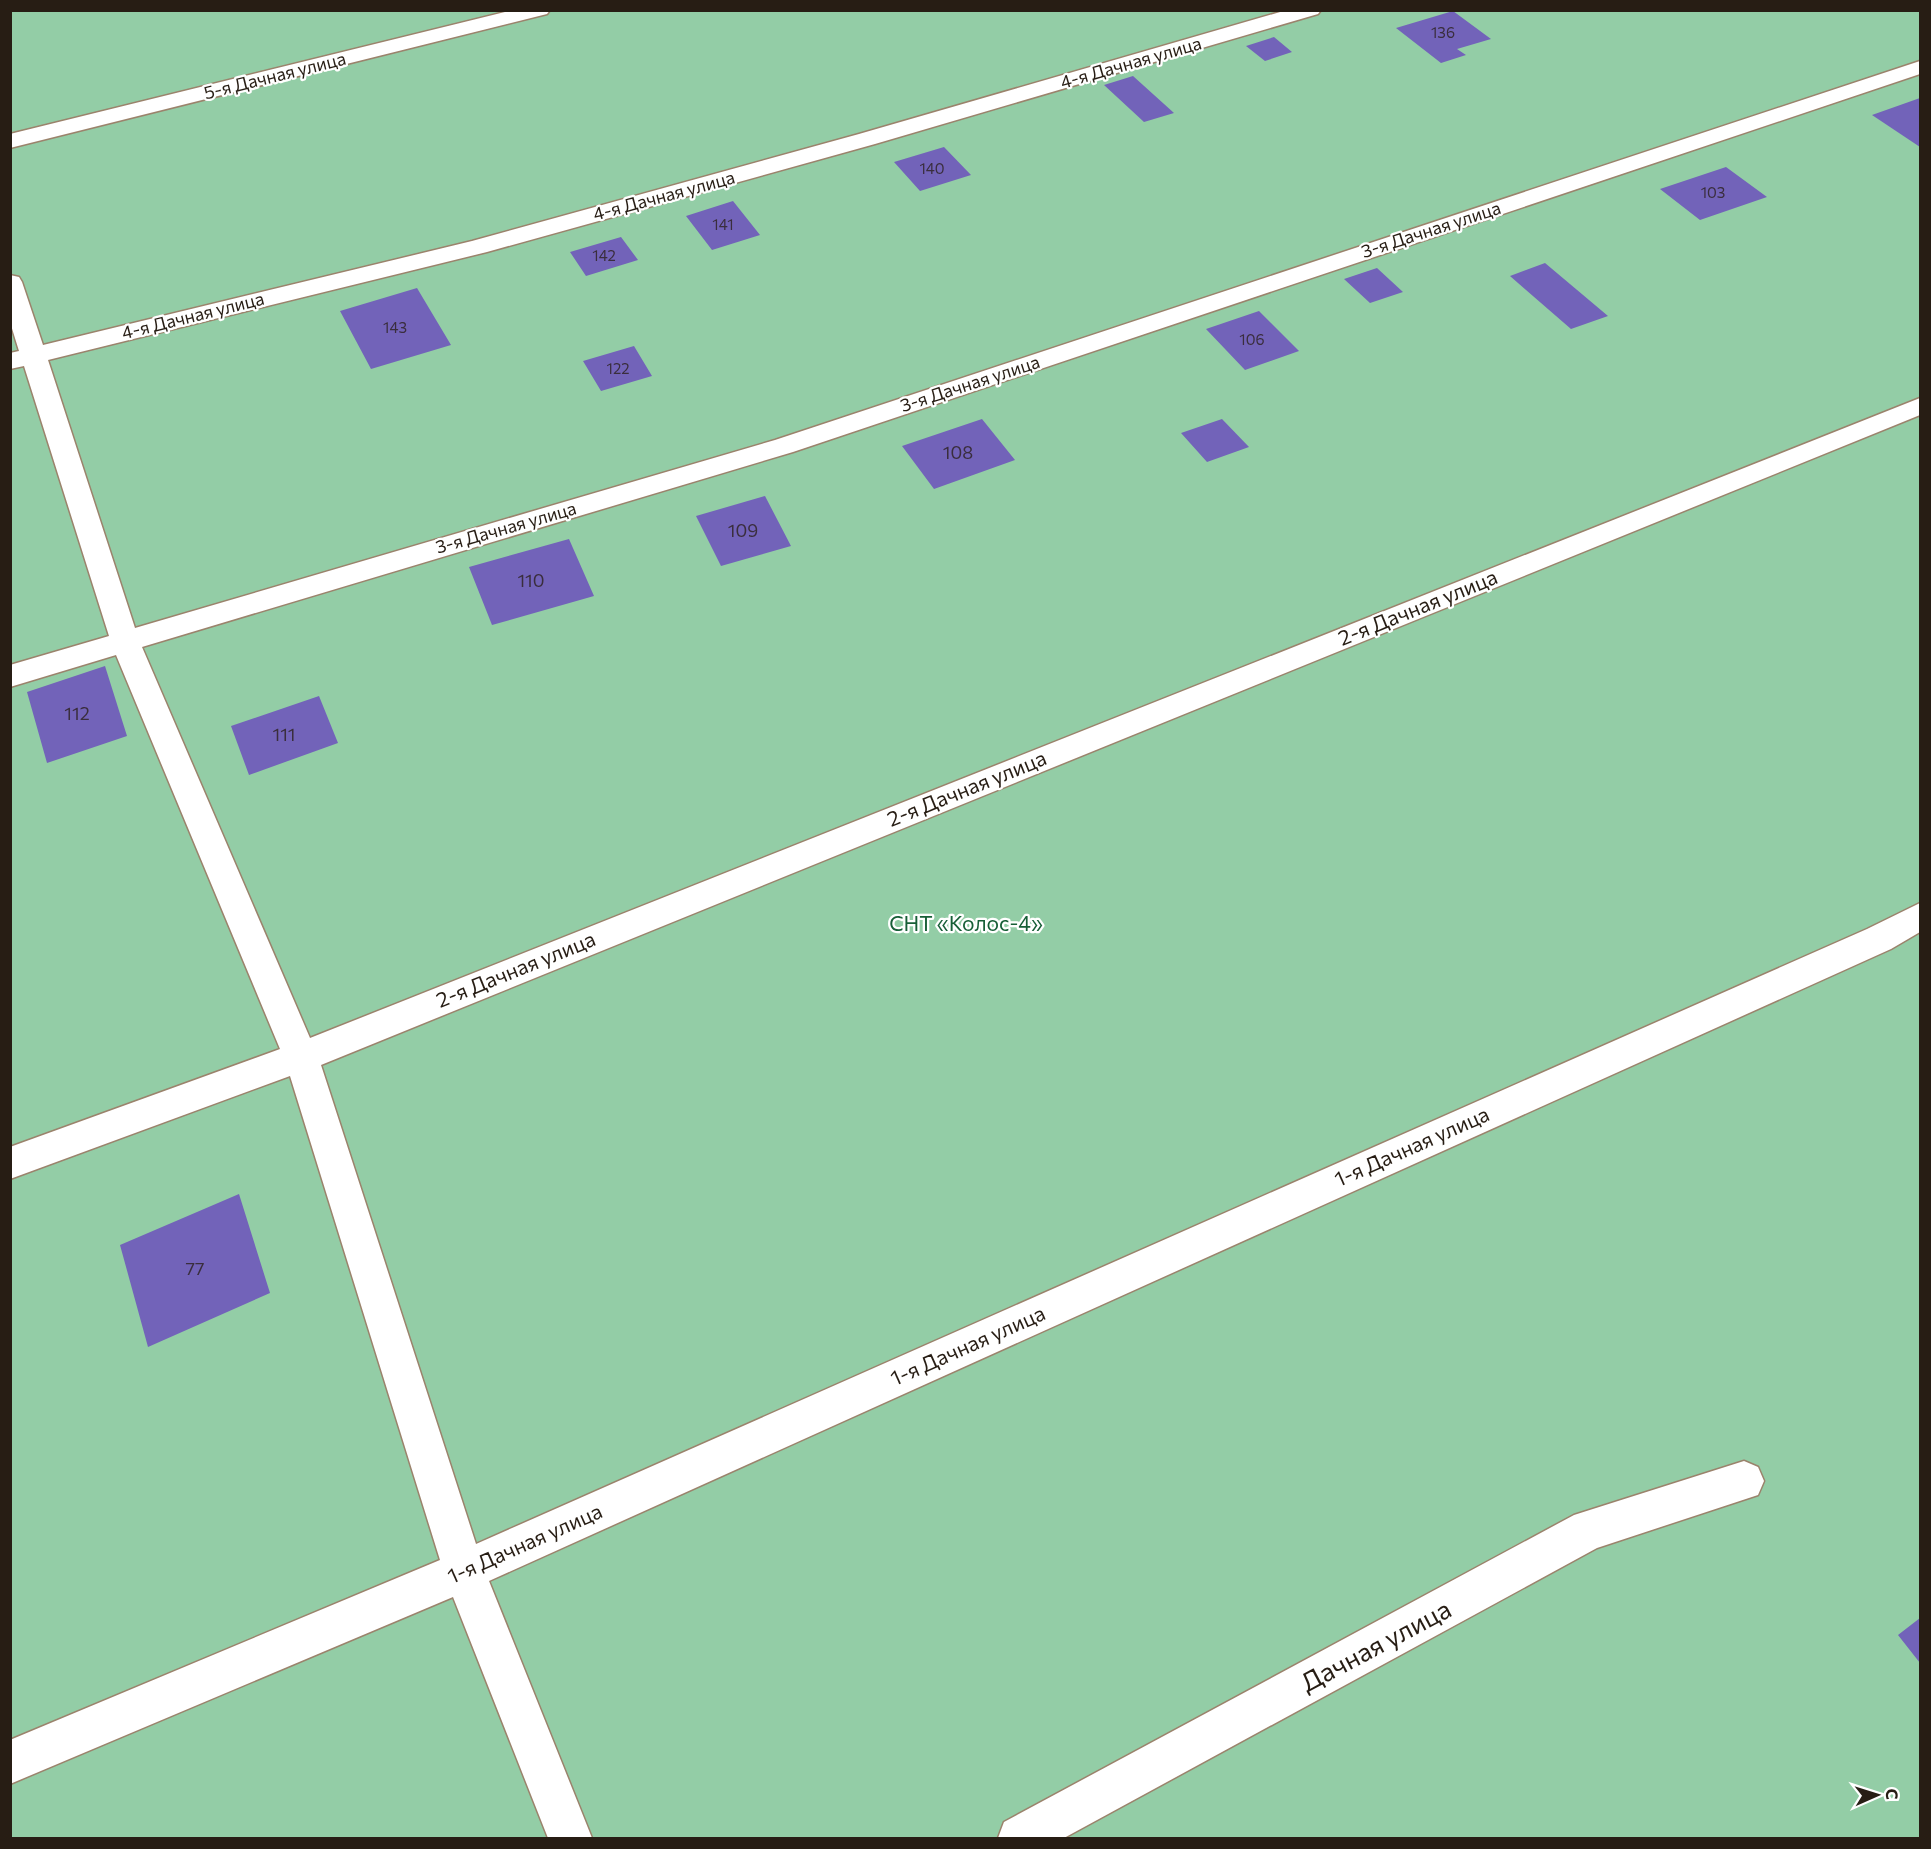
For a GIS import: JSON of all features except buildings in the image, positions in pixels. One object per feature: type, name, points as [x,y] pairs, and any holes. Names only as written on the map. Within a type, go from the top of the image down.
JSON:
[{"type":"street","name":"5-я Дачная улица","points":[[10,141],[540,10]]},
{"type":"street","name":"4-я Дачная улица","points":[[22,358],[479,247],[867,139],[1311,10]]},
{"type":"street","name":"3-я Дачная улица","points":[[10,675],[784,446],[1920,67]]},
{"type":"street","points":[[10,282],[22,358],[125,641],[301,1057],[464,1571],[570,1839]]},
{"type":"street","name":"2-я Дачная улица","points":[[10,1163],[301,1057],[1920,406]]},
{"type":"street","name":"1-я Дачная улица","points":[[10,1762],[464,1571],[1879,939],[1920,916]]},
{"type":"street","name":"Дачная улица","points":[[1020,1839],[1589,1530],[1744,1481]]},
{"type":"green space","name":"СНТ «Колос-4»","points":[[11,11],[1920,11],[1920,1838],[11,1838]]}]
